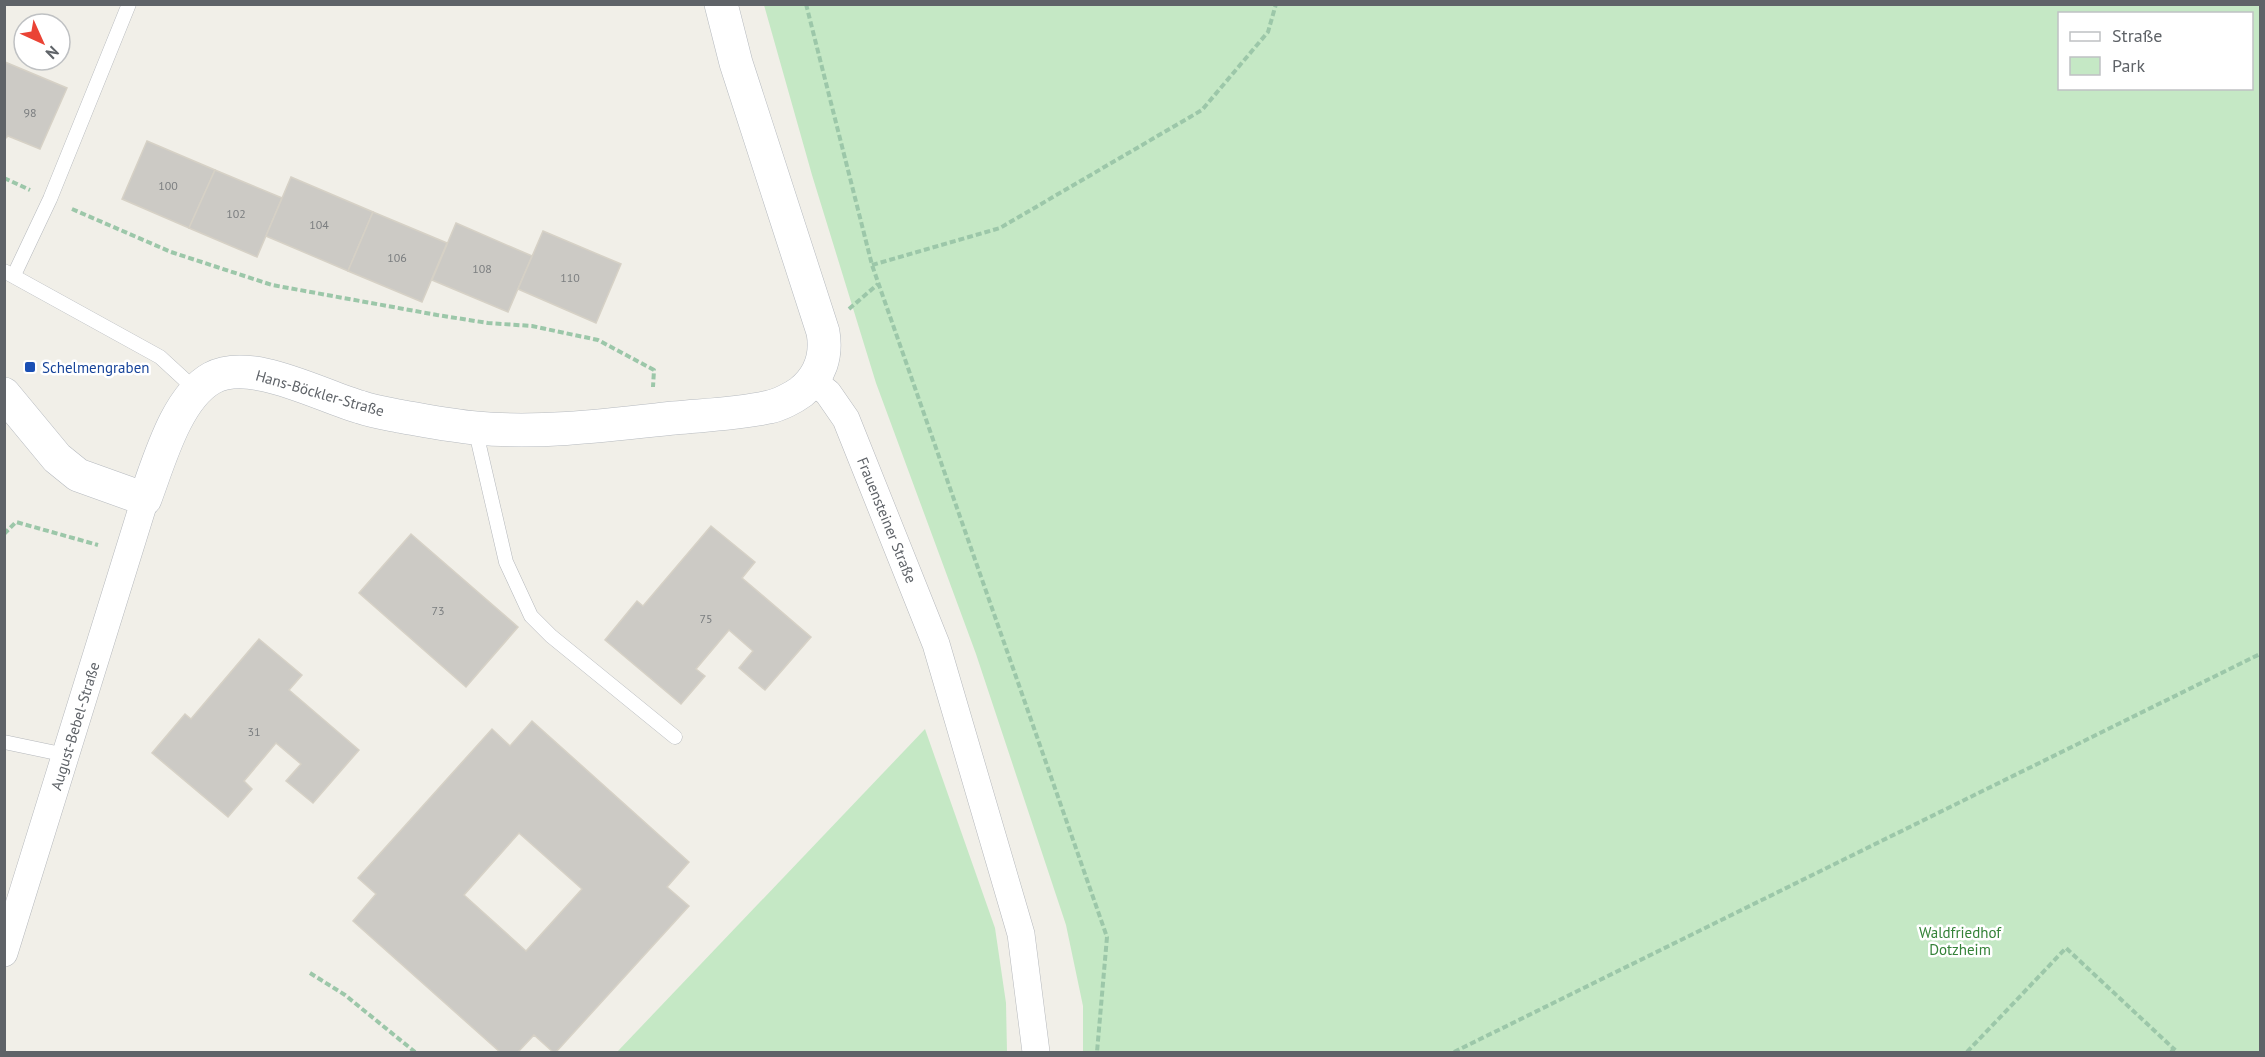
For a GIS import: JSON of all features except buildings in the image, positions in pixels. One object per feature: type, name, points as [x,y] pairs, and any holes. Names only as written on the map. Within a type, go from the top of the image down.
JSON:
[{"type":"street","points":[[721,4],[736,63],[823,332],[825,354],[813,381]]},
{"type":"street","name":"Hans-Böckler-Straße","points":[[145,499],[165,445],[183,410],[197,391],[213,378],[246,372],[267,375],[362,408],[475,428],[548,428],[652,421],[771,407],[801,392],[813,381]]},
{"type":"street","name":"Frauensteiner Straße","points":[[813,381],[828,393],[846,419],[936,644],[1022,933],[1036,1053]]},
{"type":"street","points":[[4,394],[57,458],[78,476],[145,499]]},
{"type":"street","name":"August-Bebel-Straße","points":[[4,952],[145,499]]},
{"type":"lane","points":[[129,4],[50,199],[9,273],[160,357],[197,391]]},
{"type":"lane","points":[[475,428],[506,562],[531,616],[551,636],[675,737]]},
{"type":"lane","points":[[4,742],[66,755]]},
{"type":"path","points":[[806,4],[872,266],[1107,937],[1097,1053]]},
{"type":"path","points":[[872,266],[1000,228],[1202,110],[1268,32],[1276,4]]},
{"type":"path","points":[[4,178],[171,252],[272,285],[437,315],[488,323],[532,326],[598,340],[654,370],[652,421]]},
{"type":"path","points":[[4,534],[16,522],[128,554]]},
{"type":"path","points":[[1454,1053],[2260,654]]},
{"type":"path","points":[[1967,1053],[2066,948],[2174,1051]]},
{"type":"path","points":[[310,973],[345,995],[415,1053]]},
{"type":"green space","name":"Waldfriedhof Dotzheim","points":[[764,5],[2260,5],[2260,1052],[1083,1052],[1083,1006],[1066,925],[976,654],[876,383],[812,175]]},
{"type":"green space","points":[[925,729],[995,928],[1006,1003],[1007,1052],[617,1052]]},
{"type":"place","name":"Schelmengraben","points":[[30,367]]}]
